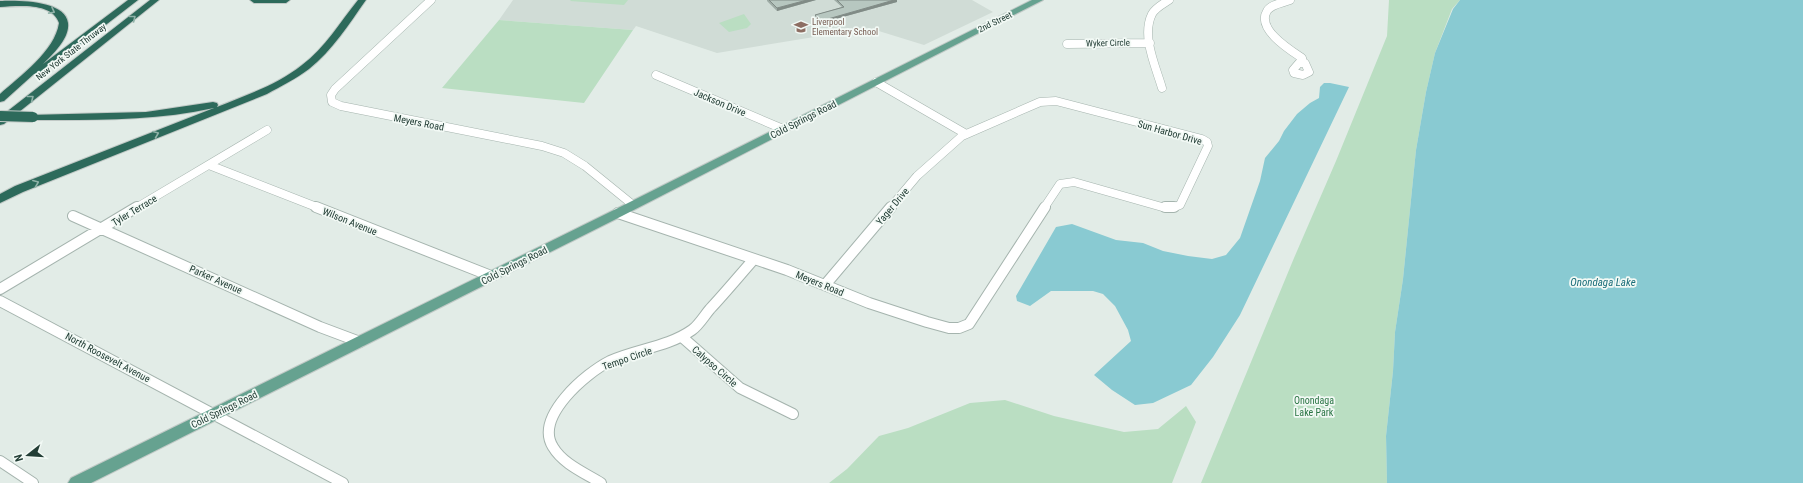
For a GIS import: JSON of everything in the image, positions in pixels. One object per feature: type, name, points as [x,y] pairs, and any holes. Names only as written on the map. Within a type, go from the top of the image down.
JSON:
[{"type":"highway","name":"New York State Thruway","points":[[0,100],[134,0]]},
{"type":"highway","name":"New York State Thruway","points":[[0,122],[156,0]]},
{"type":"highway","points":[[254,0],[286,0]]},
{"type":"highway","points":[[0,119],[152,115],[200,108],[243,96],[280,79],[306,61],[357,0]]},
{"type":"highway","points":[[0,199],[286,80],[306,67],[318,55],[362,0]]},
{"type":"highway","points":[[0,4],[40,6],[51,9],[60,15],[64,22],[59,40],[44,58],[0,100]]},
{"type":"highway","points":[[0,116],[31,118],[137,119],[177,115],[210,109],[238,101]]},
{"type":"main road","name":"2nd Street","points":[[950,44],[1039,0]]},
{"type":"main road","name":"Cold Springs Road","points":[[76,483],[618,213],[950,44]]},
{"type":"street","name":"Meyers Road","points":[[431,0],[335,89],[332,95],[332,102],[341,106],[542,146],[564,153],[585,166],[633,205]]},
{"type":"street","points":[[1162,88],[1150,42],[1149,27],[1152,15],[1168,0]]},
{"type":"street","points":[[1290,0],[1267,11],[1265,19],[1266,27],[1271,34],[1302,58],[1303,63]]},
{"type":"street","name":"Wyker Circle","points":[[1067,44],[1150,42]]},
{"type":"street","name":"Jackson Drive","points":[[656,76],[783,129]]},
{"type":"street","points":[[876,82],[966,134]]},
{"type":"street","name":"Sun Harbor Drive","points":[[966,134],[1047,100],[1056,101],[1202,139],[1207,142],[1208,146],[1180,205],[1175,208],[1159,206],[1074,182],[1060,184],[1000,278]]},
{"type":"street","name":"Tyler Terrace","points":[[0,289],[267,130]]},
{"type":"street","name":"Yager Drive","points":[[825,286],[918,176],[966,134]]},
{"type":"street","name":"Wilson Avenue","points":[[209,165],[491,276]]},
{"type":"street","name":"Meyers Road","points":[[618,213],[754,259],[869,303],[950,328],[959,328],[968,324],[1000,278]]},
{"type":"street","name":"Parker Avenue","points":[[73,216],[320,327],[360,342]]},
{"type":"street","name":"Tempo Circle","points":[[601,483],[562,458],[552,445],[549,429],[554,415],[563,401],[584,378],[598,368],[612,361],[661,346],[682,337],[693,329],[754,259]]},
{"type":"street","name":"North Roosevelt Avenue","points":[[0,301],[343,483]]},
{"type":"street","name":"Calypso Circle","points":[[682,337],[740,388],[793,414]]},
{"type":"street","points":[[0,461],[33,483]]},
{"type":"shaded area","name":"Liverpool Elementary School","points":[[513,0],[972,0],[993,12],[924,45],[869,28],[717,53],[636,26],[633,30],[499,20]]},
{"type":"green space","points":[[628,0],[624,5],[570,1]]},
{"type":"green space","name":"Onondaga Lake Park","points":[[1389,0],[1460,0],[1452,9],[1435,53],[1426,92],[1416,150],[1403,279],[1395,332],[1393,371],[1386,436],[1387,483],[1201,483],[1387,36]]},
{"type":"green space","points":[[744,14],[751,24],[747,28],[729,32],[719,23]]},
{"type":"green space","points":[[499,20],[633,30],[584,103],[442,88]]},
{"type":"green space","points":[[1005,400],[1054,416],[1124,432],[1158,429],[1186,406],[1196,422],[1172,483],[829,483],[847,469],[879,436],[908,428],[970,403]]},
{"type":"water","name":"Onondaga Lake","points":[[1460,0],[1803,0],[1803,483],[1387,483],[1386,436],[1393,371],[1395,332],[1403,279],[1416,150],[1426,92],[1435,53],[1453,9]]},
{"type":"water","points":[[1324,83],[1349,87],[1240,315],[1213,357],[1191,385],[1153,403],[1135,405],[1112,390],[1094,375],[1131,341],[1128,330],[1115,306],[1103,294],[1093,291],[1051,291],[1030,306],[1017,301],[1016,296],[1056,227],[1072,224],[1116,240],[1143,243],[1163,251],[1188,256],[1212,259],[1226,255],[1240,238],[1260,181],[1265,158],[1279,141],[1284,131],[1297,114],[1310,103],[1319,98],[1320,87]]},
{"type":"building","points":[[769,0],[807,0],[777,8]]},
{"type":"building","name":"Liverpool Elementary School","points":[[837,0],[894,0],[821,21],[815,15],[844,7]]},
{"type":"place","name":"Liverpool Elementary School","points":[[801,27]]}]
